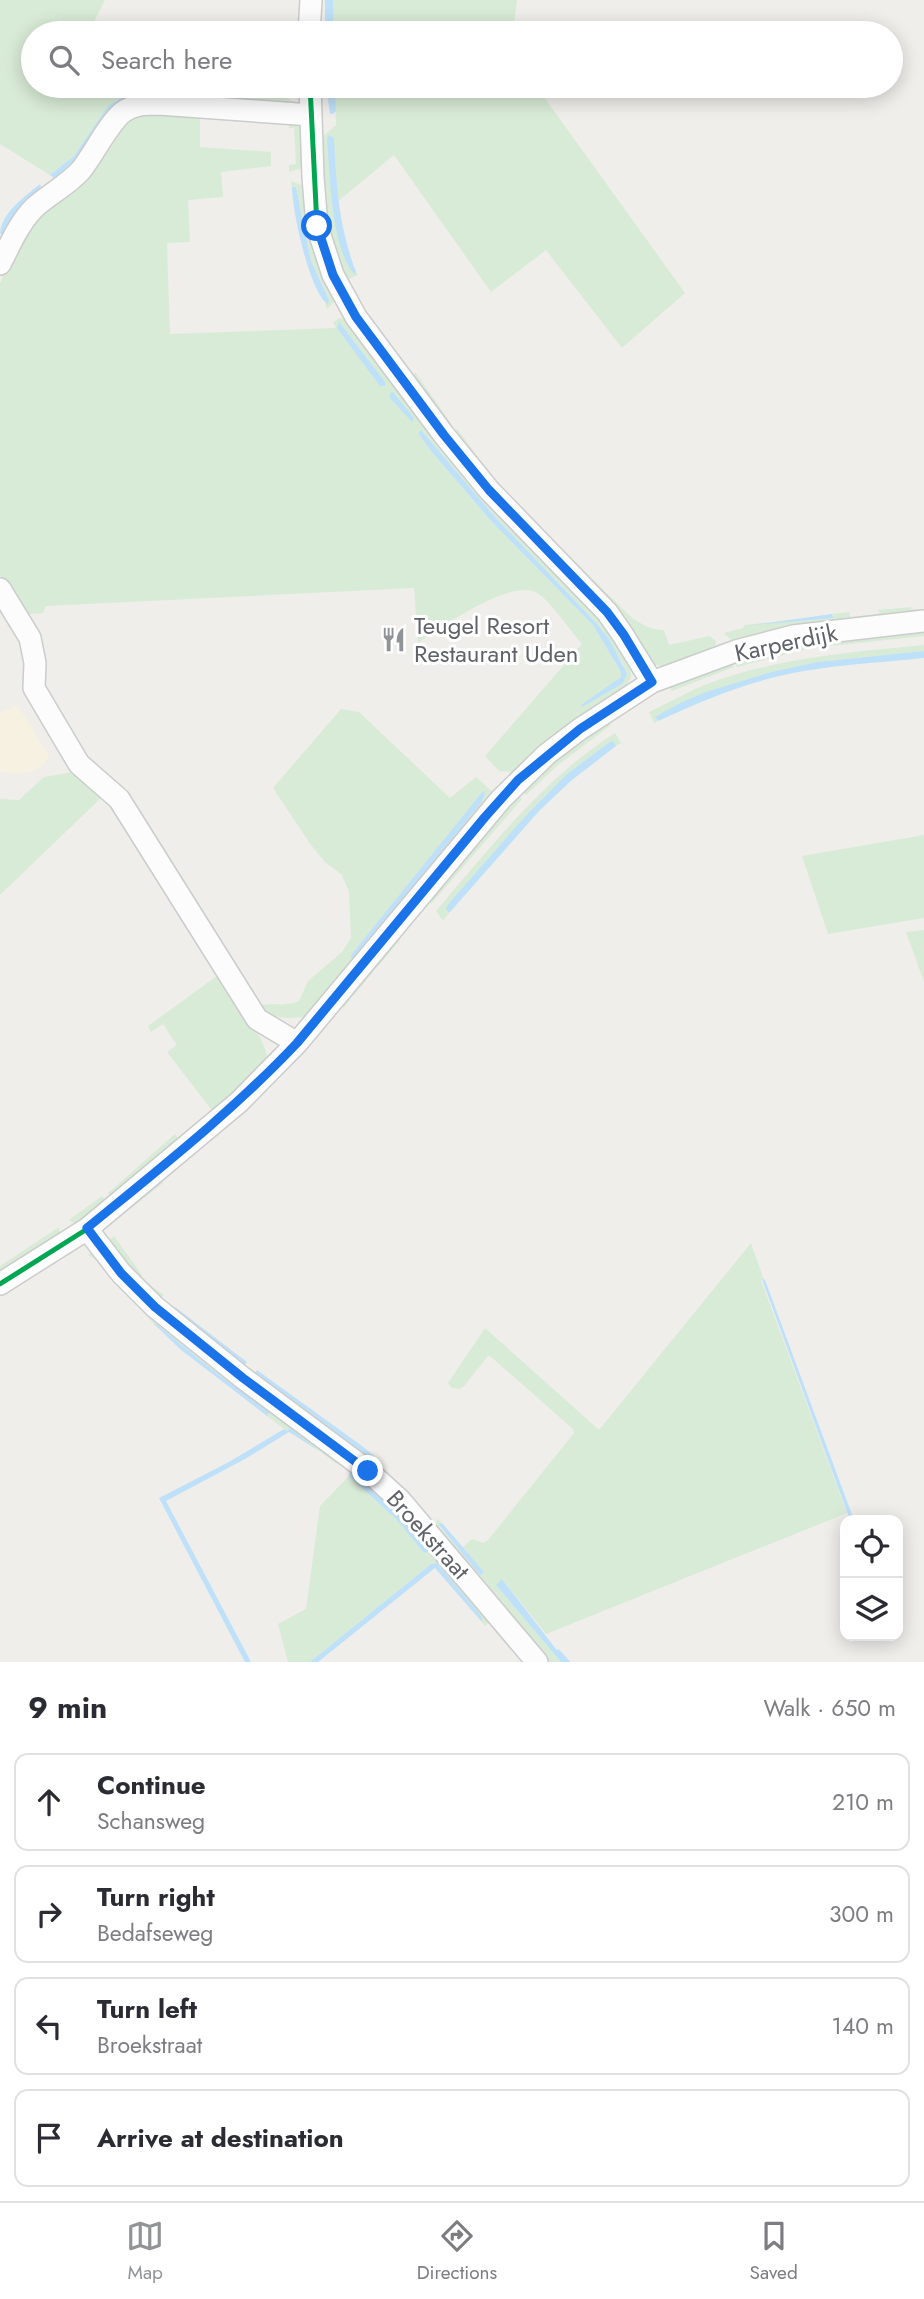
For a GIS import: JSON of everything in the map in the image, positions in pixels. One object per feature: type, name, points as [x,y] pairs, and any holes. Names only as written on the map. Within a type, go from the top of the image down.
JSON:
[{"type":"street","points":[[310,21],[311,0]]},
{"type":"street","points":[[310,98],[317,226],[333,275],[356,317],[444,435],[489,490],[607,612],[652,682]]},
{"type":"street","points":[[0,264],[19,227],[35,208],[78,174],[116,119],[125,111],[141,104],[159,104],[311,115]]},
{"type":"street","points":[[0,589],[30,638],[35,663],[34,688],[79,764],[119,799],[257,1019],[297,1043]]},
{"type":"street","name":"Karperdijk","points":[[0,1284],[87,1228],[239,1102],[297,1043],[518,780],[580,729],[652,682],[736,651],[793,636],[924,621]]},
{"type":"street","name":"Broekstraat","points":[[87,1228],[121,1273],[155,1307],[243,1378],[368,1471],[400,1500],[537,1662]]},
{"type":"green space","points":[[0,0],[105,0],[94,21],[21,21],[21,98],[125,98],[116,100],[74,156],[50,175],[0,144]]},
{"type":"green space","points":[[333,0],[517,0],[514,21],[334,21]]},
{"type":"green space","points":[[125,98],[134,98],[90,152],[55,179],[87,144],[110,108]]},
{"type":"green space","points":[[169,98],[287,98],[296,104]]},
{"type":"green space","points":[[335,98],[545,98],[685,293],[622,348],[546,250],[491,292],[394,155],[337,202],[336,195],[332,204],[342,249],[358,275],[344,281],[324,226],[319,140],[336,125]]},
{"type":"green space","points":[[146,110],[200,114],[200,147],[271,152],[271,166],[221,172],[223,197],[188,200],[190,242],[167,243],[170,334],[336,328],[333,322],[340,318],[348,319],[595,608],[630,663],[631,678],[624,690],[516,772],[499,771],[485,756],[582,644],[539,594],[528,590],[496,597],[477,606],[418,643],[414,588],[46,606],[43,613],[29,614],[20,611],[0,575],[0,283],[27,228],[92,171],[127,119]],"holes":[[[421,430],[496,518],[596,623],[623,664],[622,684],[582,706],[621,677],[621,672],[593,625],[492,522],[431,451],[418,433]]]},
{"type":"green space","points":[[289,118],[302,126],[305,167],[289,172],[289,165],[296,164],[294,128],[289,128]]},
{"type":"green space","points":[[291,181],[306,187],[337,299],[327,309],[325,303],[329,300],[311,261],[296,187],[292,187],[292,190]]},
{"type":"green space","points":[[415,372],[450,422],[444,424],[412,380]]},
{"type":"green space","points":[[457,429],[504,491],[632,618],[647,627],[664,630],[669,645],[710,636],[716,641],[715,648],[665,667],[650,663],[453,437]]},
{"type":"green space","points":[[912,607],[911,609],[924,610],[924,614],[734,643],[724,633],[743,628],[744,625],[850,612],[852,617],[878,614],[880,612],[877,610]]},
{"type":"green space","points":[[924,628],[924,636],[811,648],[737,667],[734,660],[793,644]]},
{"type":"green space","points":[[924,645],[924,651],[817,662],[771,672],[678,704],[654,723],[649,712],[707,684],[760,668],[841,654]]},
{"type":"green space","points":[[731,661],[734,667],[672,691],[669,686]]},
{"type":"green space","points":[[341,709],[359,712],[450,798],[476,777],[495,794],[309,1017],[276,1017],[256,1007],[299,1001],[308,981],[342,952],[351,938],[349,892],[342,875],[325,862],[311,845],[273,788]],"holes":[[[483,792],[352,958],[351,955]]]},
{"type":"green space","points":[[603,721],[611,725],[558,765],[526,795],[520,790]]},
{"type":"green space","points":[[615,733],[621,743],[616,746],[611,741],[567,774],[529,812],[443,921],[436,911],[519,815],[564,771]]},
{"type":"green space","points":[[79,771],[104,795],[0,895],[0,799],[19,800],[44,777]]},
{"type":"green space","points":[[516,794],[522,799],[431,904],[428,898]]},
{"type":"green space","points":[[924,835],[924,918],[828,934],[802,856]]},
{"type":"green space","points":[[924,930],[924,982],[906,932]]},
{"type":"green space","points":[[395,937],[400,940],[344,1007],[341,1004]]},
{"type":"green space","points":[[221,973],[261,1039],[269,1060],[214,1113],[167,1052],[177,1045],[163,1024],[151,1032],[148,1026]]},
{"type":"green space","points":[[175,1134],[180,1141],[112,1199],[108,1193]]},
{"type":"green space","points":[[159,1179],[164,1182],[104,1230],[107,1222]]},
{"type":"green space","points":[[102,1196],[107,1202],[77,1225],[69,1220]]},
{"type":"green space","points":[[59,1227],[60,1237],[0,1276],[0,1266]]},
{"type":"green space","points":[[114,1236],[142,1275],[140,1278],[164,1295],[154,1301],[106,1243]]},
{"type":"green space","points":[[751,1243],[764,1280],[761,1280],[847,1513],[546,1634],[503,1580],[496,1585],[561,1662],[541,1662],[431,1527],[438,1519],[442,1523],[439,1526],[480,1574],[484,1573],[463,1547],[472,1539],[483,1543],[488,1540],[574,1433],[573,1429],[490,1356],[464,1386],[459,1389],[452,1388],[448,1383],[485,1328],[599,1430]]},
{"type":"green space","points":[[95,1249],[340,1454],[337,1464],[290,1429],[287,1431],[267,1416],[269,1411],[154,1324],[98,1261],[88,1255]]},
{"type":"green space","points":[[355,1467],[371,1480],[494,1618],[485,1626],[437,1563],[431,1564],[310,1662],[288,1662],[278,1624],[306,1609],[320,1506],[349,1476],[395,1518],[424,1553],[428,1552],[413,1530],[348,1470]]},
{"type":"sand","points":[[18,706],[49,755],[35,770],[14,774],[0,771],[0,712]]},
{"type":"water","points":[[325,0],[333,0],[334,21],[325,21]]},
{"type":"water","points":[[125,98],[110,109],[76,158],[55,179],[50,175],[74,156],[108,106]]},
{"type":"water","points":[[328,98],[335,98],[336,111],[330,114]]},
{"type":"water","points":[[329,135],[334,138],[339,206],[356,272],[354,274],[346,262],[336,229],[329,171]]},
{"type":"water","points":[[40,184],[41,187],[15,214],[3,234],[0,234],[1,226],[9,212]]},
{"type":"water","points":[[292,187],[296,187],[311,261],[329,300],[328,304],[321,297],[309,269],[295,214]]},
{"type":"water","points":[[339,322],[385,382],[385,386],[380,386],[337,328]]},
{"type":"water","points":[[392,391],[414,418],[412,422],[389,397]]},
{"type":"water","points":[[421,430],[496,518],[609,639],[627,674],[622,684],[582,707],[581,705],[621,677],[621,672],[593,625],[492,522],[431,451],[418,433]]},
{"type":"water","points":[[832,614],[833,618],[752,625]]},
{"type":"water","points":[[924,651],[924,658],[833,667],[779,676],[717,696],[658,721],[655,717],[706,692],[771,672],[817,662]]},
{"type":"water","points":[[611,741],[616,746],[572,780],[540,810],[448,912],[446,908],[451,901],[529,812],[567,774]]},
{"type":"water","points":[[483,791],[485,794],[481,803],[354,959],[351,958],[351,955]]},
{"type":"water","points":[[762,1279],[765,1280],[852,1515],[848,1515]]},
{"type":"water","points":[[175,1307],[247,1362],[244,1367],[174,1310]]},
{"type":"water","points":[[155,1323],[269,1412],[267,1416],[180,1349]]},
{"type":"water","points":[[257,1370],[362,1446],[375,1457],[373,1460],[255,1373]]},
{"type":"water","points":[[290,1428],[319,1451],[289,1432],[166,1501],[251,1662],[245,1662],[159,1498]]},
{"type":"water","points":[[350,1472],[403,1520],[428,1552],[424,1553],[395,1518],[349,1476]]},
{"type":"water","points":[[442,1523],[484,1572],[480,1575],[439,1525]]},
{"type":"water","points":[[437,1563],[482,1617],[482,1621],[435,1568],[318,1662],[310,1662],[431,1564]]},
{"type":"water","points":[[502,1579],[566,1662],[561,1662],[496,1585]]},
{"type":"waterway","points":[[558,1652],[567,1662]]},
{"type":"transit line","points":[[311,98],[317,226],[333,275],[356,317],[444,435],[489,490],[607,612],[652,682]]},
{"type":"transit line","points":[[0,1284],[87,1229],[239,1102],[297,1043],[518,780],[580,729],[652,682]]},
{"type":"place","name":"Teugel Resort Restaurant Uden","points":[[394,640]]},
{"type":"route","points":[[317,226],[333,275],[356,317],[444,435],[489,490],[616,623],[652,682],[580,729],[518,780],[297,1043],[239,1102],[87,1228],[121,1273],[155,1307],[243,1378],[368,1471]]}]
